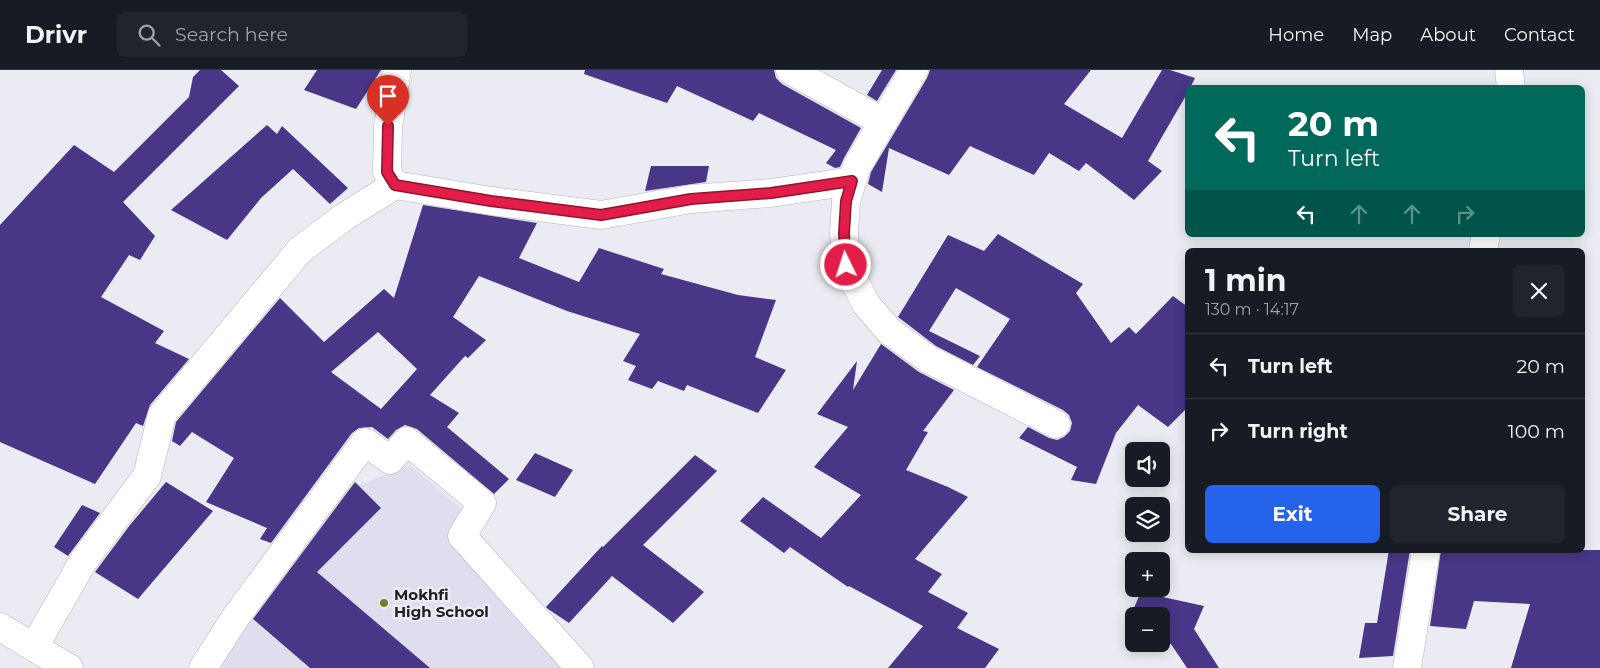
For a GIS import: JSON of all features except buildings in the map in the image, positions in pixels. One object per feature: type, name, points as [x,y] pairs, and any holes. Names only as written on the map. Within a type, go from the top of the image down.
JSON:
[{"type":"street","points":[[395,185],[387,172],[388,126],[397,70]]},
{"type":"street","points":[[790,70],[883,122]]},
{"type":"street","points":[[914,70],[857,166],[846,201],[844,233],[846,265],[866,304],[889,331],[928,359],[1056,424]]},
{"type":"street","points":[[1509,70],[1511,85]]},
{"type":"street","points":[[34,647],[84,560],[147,476],[162,415],[300,250],[344,217],[395,185],[491,201],[601,215],[691,199],[771,193],[852,181]]},
{"type":"street","points":[[203,668],[234,618],[366,442],[390,460],[407,441],[482,503],[462,536],[580,668]]},
{"type":"street","points":[[1407,668],[1426,553]]},
{"type":"street","points":[[0,627],[69,668]]},
{"type":"shaded area","name":"Mokhfi High School","points":[[410,465],[463,510],[563,668],[212,668],[343,491]]},
{"type":"place","name":"Mokhfi High School","points":[[384,603]]},
{"type":"route","points":[[388,126],[387,172],[395,185],[572,212],[601,215],[691,199],[771,193],[852,181],[846,201],[844,233],[846,265]]}]
